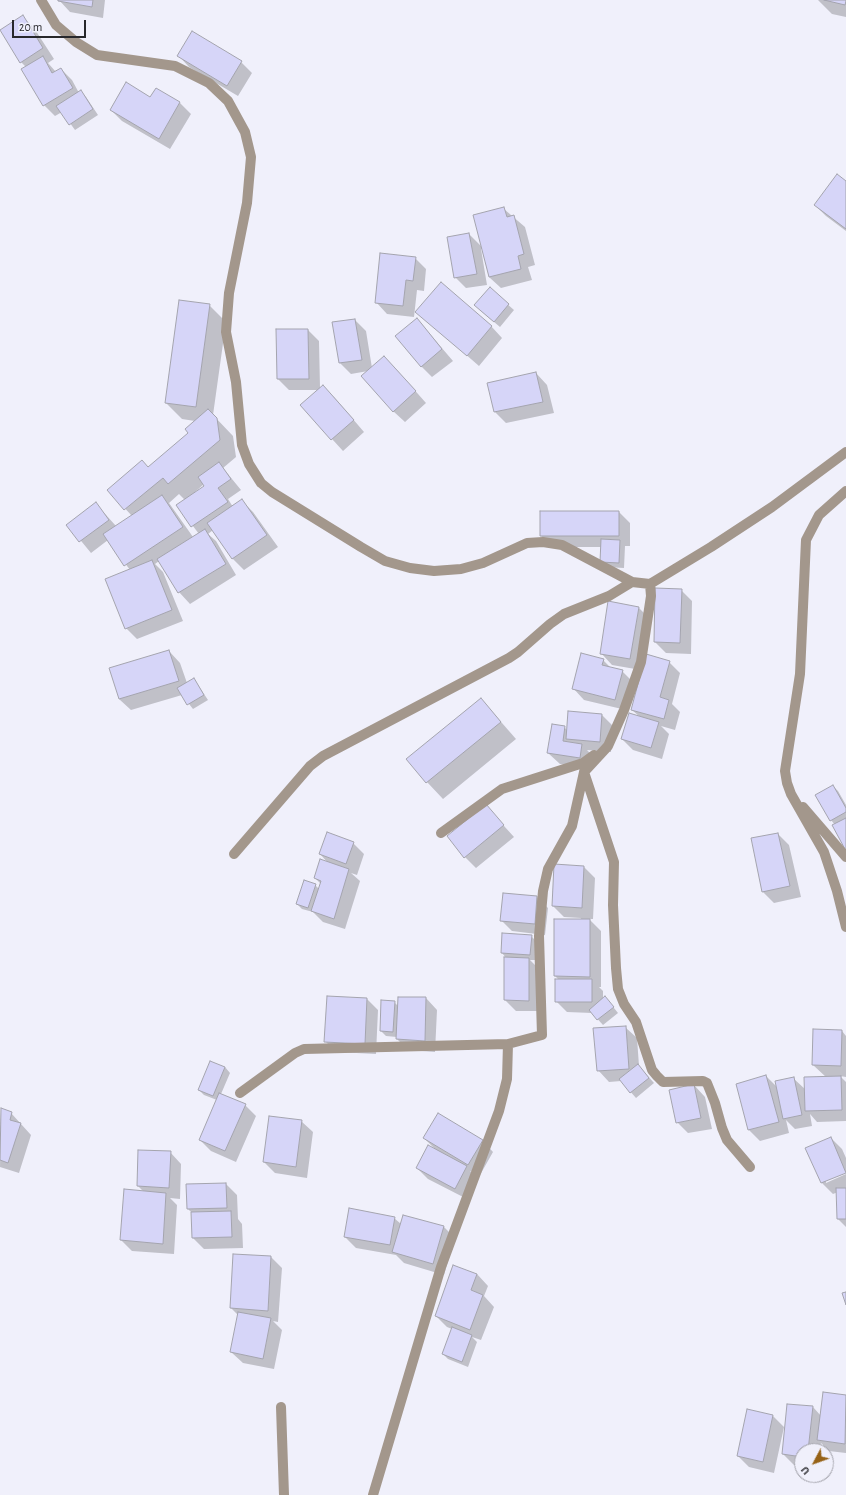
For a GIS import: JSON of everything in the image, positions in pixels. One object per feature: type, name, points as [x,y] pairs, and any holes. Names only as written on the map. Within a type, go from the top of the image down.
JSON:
[{"type":"street","points":[[41,0],[56,25],[76,42],[97,55],[175,66],[209,83],[228,101],[245,132],[251,157],[247,203],[229,293],[226,332],[236,382],[242,445],[249,464],[261,483],[272,492],[361,547],[386,561],[410,568],[434,571],[461,569],[483,563],[527,543],[543,542],[562,545],[609,572],[632,582],[650,584],[711,547],[772,507],[846,452]]},
{"type":"street","points":[[846,491],[819,515],[806,540],[800,674],[785,771],[791,794],[824,852],[837,891],[846,927]]},
{"type":"street","points":[[234,854],[310,766],[323,756],[509,658],[564,614],[609,596],[632,582]]},
{"type":"street","points":[[240,1093],[295,1053],[304,1049],[508,1044],[542,1035],[539,936],[543,891],[548,869],[572,826],[584,772],[608,746],[624,710],[641,662],[651,596],[650,584]]},
{"type":"street","points":[[441,833],[502,789],[583,763],[608,746]]},
{"type":"street","points":[[584,772],[614,862],[613,905],[616,968],[618,989],[624,1004],[636,1022],[652,1070],[663,1082],[703,1080],[707,1083],[727,1140],[750,1167]]},
{"type":"street","points":[[791,794],[814,817],[846,857]]},
{"type":"street","points":[[373,1495],[441,1267],[499,1111],[507,1079],[508,1044]]},
{"type":"street","points":[[281,1407],[284,1495]]},
{"type":"building","points":[[58,0],[93,0],[92,7]]},
{"type":"building","points":[[824,0],[846,0],[846,1],[845,5]]},
{"type":"building","points":[[23,15],[43,48],[20,63],[0,30]]},
{"type":"building","points":[[192,31],[242,61],[227,86],[177,56]]},
{"type":"building","points":[[43,56],[52,73],[61,68],[73,88],[43,106],[21,69]]},
{"type":"building","points":[[126,82],[150,97],[156,88],[180,102],[159,139],[110,110]]},
{"type":"building","points":[[81,90],[93,109],[69,125],[56,106]]},
{"type":"building","points":[[837,174],[846,181],[846,229],[814,205]]},
{"type":"building","points":[[504,207],[507,217],[514,215],[524,254],[518,256],[521,269],[489,277],[473,215]]},
{"type":"building","points":[[469,233],[477,274],[454,278],[447,237]]},
{"type":"building","points":[[380,253],[416,257],[413,281],[406,280],[403,306],[375,303]]},
{"type":"building","points":[[441,282],[492,326],[467,356],[415,312]]},
{"type":"building","points":[[490,287],[509,304],[494,322],[474,305]]},
{"type":"building","points":[[179,300],[210,304],[196,407],[165,403]]},
{"type":"building","points":[[417,318],[442,349],[421,367],[395,336]]},
{"type":"building","points":[[355,319],[362,360],[339,363],[332,322]]},
{"type":"building","points":[[276,329],[308,329],[309,379],[277,379]]},
{"type":"building","points":[[384,356],[416,391],[393,412],[361,376]]},
{"type":"building","points":[[536,372],[543,402],[494,412],[487,383]]},
{"type":"building","points":[[323,385],[354,420],[331,440],[300,405]]},
{"type":"building","points":[[208,409],[217,418],[220,440],[168,484],[163,478],[124,510],[107,490],[142,460],[148,467],[188,433],[185,429]]},
{"type":"building","points":[[219,462],[231,479],[218,488],[228,502],[191,527],[176,505],[204,486],[198,477]]},
{"type":"building","points":[[162,495],[183,527],[124,566],[103,534]]},
{"type":"building","points":[[242,499],[267,535],[232,559],[207,523]]},
{"type":"building","points":[[96,502],[109,520],[79,542],[66,525]]},
{"type":"building","points":[[540,511],[619,511],[619,536],[540,536]]},
{"type":"building","points":[[205,529],[226,564],[178,593],[157,559]]},
{"type":"building","points":[[601,539],[620,540],[619,563],[600,562]]},
{"type":"building","points":[[152,560],[172,610],[125,629],[105,579]]},
{"type":"building","points":[[655,588],[682,589],[680,643],[654,642]]},
{"type":"building","points":[[608,601],[639,607],[630,659],[600,654]]},
{"type":"building","points":[[169,650],[179,681],[119,699],[109,668]]},
{"type":"building","points":[[581,653],[604,659],[602,665],[623,670],[615,700],[572,689]]},
{"type":"building","points":[[646,654],[670,661],[660,697],[669,700],[664,719],[631,710]]},
{"type":"building","points":[[194,678],[204,695],[187,705],[177,688]]},
{"type":"building","points":[[481,698],[501,722],[426,783],[406,759]]},
{"type":"building","points":[[568,711],[602,714],[600,742],[566,739]]},
{"type":"building","points":[[629,713],[659,722],[651,748],[621,739]]},
{"type":"building","points":[[552,724],[565,726],[563,741],[582,744],[580,758],[547,753]]},
{"type":"building","points":[[833,785],[846,808],[846,812],[830,821],[815,795]]},
{"type":"building","points":[[486,804],[504,825],[464,858],[447,836]]},
{"type":"building","points":[[846,818],[846,851],[832,825]]},
{"type":"building","points":[[327,832],[354,842],[346,864],[319,854]]},
{"type":"building","points":[[778,833],[790,886],[762,892],[751,838]]},
{"type":"building","points":[[320,859],[349,869],[334,919],[311,911],[321,881],[314,878]]},
{"type":"building","points":[[554,864],[584,866],[582,908],[552,906]]},
{"type":"building","points":[[304,880],[316,884],[308,908],[296,904]]},
{"type":"building","points":[[503,893],[537,896],[535,924],[500,921]]},
{"type":"building","points":[[554,919],[590,919],[590,977],[554,976]]},
{"type":"building","points":[[502,933],[532,935],[530,955],[501,953]]},
{"type":"building","points":[[504,957],[529,958],[529,1001],[504,1000]]},
{"type":"building","points":[[555,979],[592,979],[592,1002],[555,1002]]},
{"type":"building","points":[[327,996],[367,998],[365,1044],[324,1042]]},
{"type":"building","points":[[605,996],[614,1007],[597,1020],[589,1010]]},
{"type":"building","points":[[398,997],[426,997],[425,1041],[396,1039]]},
{"type":"building","points":[[381,1000],[395,1001],[393,1032],[380,1031]]},
{"type":"building","points":[[626,1026],[629,1069],[597,1071],[593,1028]]},
{"type":"building","points":[[813,1029],[842,1030],[841,1066],[812,1065]]},
{"type":"building","points":[[210,1061],[225,1067],[213,1096],[198,1090]]},
{"type":"building","points":[[638,1064],[649,1078],[630,1093],[619,1079]]},
{"type":"building","points":[[766,1075],[779,1122],[748,1130],[736,1084]]},
{"type":"building","points":[[841,1076],[842,1110],[805,1111],[804,1077]]},
{"type":"building","points":[[794,1077],[802,1115],[783,1119],[775,1081]]},
{"type":"building","points":[[694,1084],[701,1118],[676,1123],[669,1090]]},
{"type":"building","points":[[219,1093],[246,1104],[225,1151],[199,1140]]},
{"type":"building","points":[[1,1108],[12,1112],[10,1120],[21,1123],[8,1163],[0,1160]]},
{"type":"building","points":[[438,1113],[483,1140],[468,1165],[423,1138]]},
{"type":"building","points":[[269,1116],[302,1120],[296,1167],[263,1162]]},
{"type":"building","points":[[831,1137],[846,1173],[821,1183],[805,1148]]},
{"type":"building","points":[[428,1145],[467,1166],[455,1189],[416,1168]]},
{"type":"building","points":[[138,1150],[171,1151],[169,1188],[137,1186]]},
{"type":"building","points":[[226,1183],[227,1208],[187,1209],[186,1184]]},
{"type":"building","points":[[836,1188],[846,1188],[846,1219],[837,1219]]},
{"type":"building","points":[[124,1189],[166,1193],[163,1244],[120,1240]]},
{"type":"building","points":[[349,1208],[395,1217],[390,1245],[344,1237]]},
{"type":"building","points":[[231,1211],[232,1237],[192,1238],[191,1212]]},
{"type":"building","points":[[403,1215],[444,1226],[433,1264],[392,1252]]},
{"type":"building","points":[[233,1254],[271,1256],[268,1311],[230,1308]]},
{"type":"building","points":[[453,1265],[477,1274],[471,1290],[483,1295],[470,1330],[435,1316]]},
{"type":"building","points":[[846,1292],[846,1305],[842,1293]]},
{"type":"building","points":[[238,1312],[271,1318],[263,1359],[230,1352]]},
{"type":"building","points":[[452,1327],[472,1335],[462,1362],[442,1354]]},
{"type":"building","points":[[823,1392],[846,1395],[845,1444],[817,1440]]},
{"type":"building","points":[[787,1404],[813,1406],[809,1443],[794,1443],[794,1456],[782,1454]]},
{"type":"building","points":[[747,1409],[773,1415],[763,1462],[737,1456]]}]
